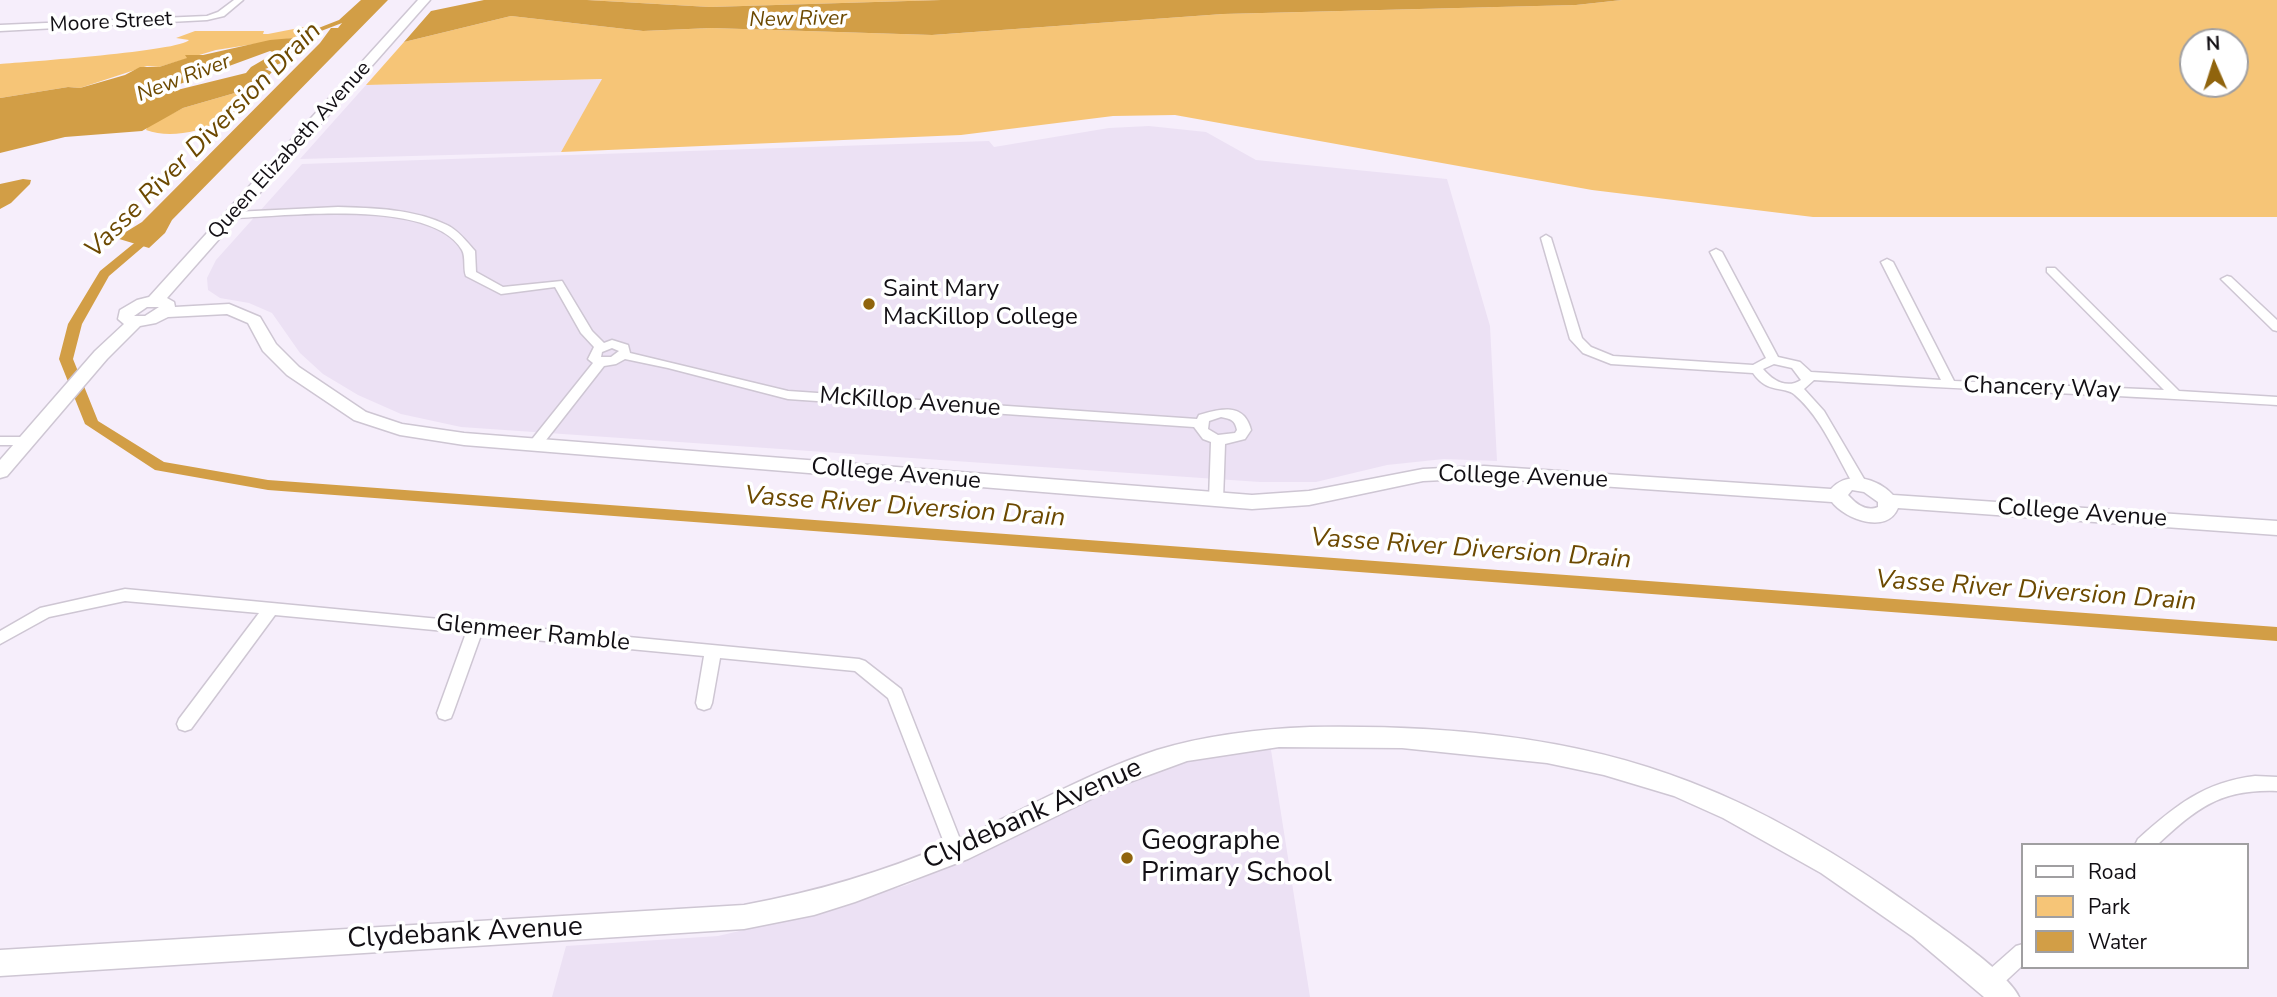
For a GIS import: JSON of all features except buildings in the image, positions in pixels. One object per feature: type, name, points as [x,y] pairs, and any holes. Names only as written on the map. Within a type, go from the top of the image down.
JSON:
[{"type":"street","name":"Moore Street","points":[[0,28],[198,19],[221,13],[239,0]]},
{"type":"street","name":"Queen Elizabeth Avenue","points":[[160,306],[234,215],[424,0]]},
{"type":"street","points":[[234,215],[360,211],[443,226],[469,251],[470,274],[501,291],[558,284],[587,333],[601,347],[593,356],[600,362]]},
{"type":"street","points":[[1546,238],[1576,339],[1587,350],[1611,360],[1757,369]]},
{"type":"street","points":[[1716,252],[1773,360]]},
{"type":"street","points":[[1887,262],[1950,386]]},
{"type":"street","points":[[2051,270],[2175,394]]},
{"type":"street","points":[[2227,279],[2277,327]]},
{"type":"street","points":[[0,472],[47,421],[101,355],[135,322],[150,320],[160,306]]},
{"type":"street","name":"College Avenue","points":[[160,306],[229,309],[254,320],[268,347],[293,371],[360,416],[400,429],[534,446],[1252,502],[1309,498],[1423,475],[1484,472],[1838,496]]},
{"type":"street","name":"McKillop Avenue","points":[[601,347],[622,346],[624,355],[788,395],[1201,423]]},
{"type":"street","points":[[534,446],[600,362],[616,360],[624,355]]},
{"type":"street","points":[[1773,360],[1796,365],[1807,376],[1804,386],[1796,388],[1772,384],[1760,375],[1757,369],[1761,363],[1773,360]]},
{"type":"street","name":"Chancery Way","points":[[1807,376],[1950,386],[2175,394],[2277,401]]},
{"type":"street","points":[[1796,388],[1819,414],[1860,484]]},
{"type":"street","points":[[1221,412],[1235,415],[1242,421],[1244,430],[1240,436],[1218,440],[1202,432],[1201,423],[1210,415],[1221,412]]},
{"type":"street","points":[[1216,500],[1218,440]]},
{"type":"street","points":[[1,441],[29,441]]},
{"type":"street","points":[[1860,484],[1878,491],[1889,505],[1886,513],[1871,516],[1850,509],[1838,496],[1842,487],[1860,484]]},
{"type":"street","name":"College Avenue","points":[[1888,501],[2277,528]]},
{"type":"street","name":"Glenmeer Ramble","points":[[0,638],[45,612],[125,595],[859,665],[895,694],[956,852]]},
{"type":"street","points":[[185,724],[270,610]]},
{"type":"street","points":[[445,713],[476,628]]},
{"type":"street","points":[[704,704],[713,653]]},
{"type":"street","name":"Clydebank Avenue","points":[[0,963],[744,917],[826,901],[956,852],[1104,782],[1159,760],[1213,746],[1277,739],[1358,736],[1452,741],[1542,752],[1633,772],[1711,802],[1782,838],[1856,882],[1997,990]]},
{"type":"street","points":[[2146,843],[2189,804],[2212,792],[2233,785],[2277,783]]},
{"type":"street","points":[[1997,990],[2022,954]]},
{"type":"shaded area","points":[[603,79],[561,152],[300,159],[366,85]]},
{"type":"shaded area","name":"Saint Mary MacKillop College","points":[[1149,126],[1206,132],[1256,160],[1447,179],[1490,326],[1497,461],[1444,459],[1387,465],[1316,482],[1260,482],[461,427],[401,414],[358,395],[323,374],[300,353],[272,313],[249,303],[220,298],[208,290],[207,278],[216,260],[302,164],[989,141],[994,147],[1109,128]]},
{"type":"shaded area","name":"Geographe Primary School","points":[[1247,750],[1271,750],[1310,997],[552,997],[566,946],[718,936],[791,919],[907,885],[1123,783],[1188,762]]},
{"type":"green space","points":[[587,0],[941,0],[710,7]]},
{"type":"green space","points":[[1622,0],[2277,0],[2277,217],[1813,217],[1592,190],[1175,115],[1113,116],[961,135],[561,152],[602,79],[366,85],[404,42],[511,16],[643,31],[711,28],[932,35],[1223,14],[1576,5]]},
{"type":"green space","points":[[309,26],[314,29],[293,38],[216,50],[159,67],[147,66],[80,88],[68,87],[0,98],[0,64],[160,48],[189,40],[176,38],[195,31],[264,31],[263,34],[268,34]]},
{"type":"green space","points":[[259,86],[239,109],[209,126],[177,134],[146,130],[148,126],[183,108]]},
{"type":"water","name":"New River","points":[[361,0],[388,0],[172,220],[165,233],[149,248],[116,238],[142,222],[320,43],[331,28],[338,28],[342,23],[308,36],[296,52],[283,58],[284,62],[265,69],[272,72],[259,86],[183,108],[142,131],[65,137],[0,153],[0,98],[68,87],[80,88],[125,75],[140,67],[159,67],[187,58],[185,55],[203,55],[270,40],[293,38],[339,20]],"holes":[[[270,51],[275,53],[251,67],[246,73],[169,92],[180,84]]]},
{"type":"water","name":"New River","points":[[484,0],[587,0],[710,7],[941,0],[1622,0],[1576,5],[1223,14],[932,35],[711,28],[643,31],[511,16],[404,42],[431,11]]},
{"type":"water","points":[[31,180],[30,184],[11,203],[0,209],[0,184]]},
{"type":"waterway","name":"Vasse River Diversion Drain","points":[[154,231],[104,274],[75,324],[66,359],[92,424],[160,466],[268,485],[2277,634]]},
{"type":"place","name":"Saint Mary MacKillop College","points":[[869,304]]},
{"type":"place","name":"Geographe Primary School","points":[[1127,858]]}]
